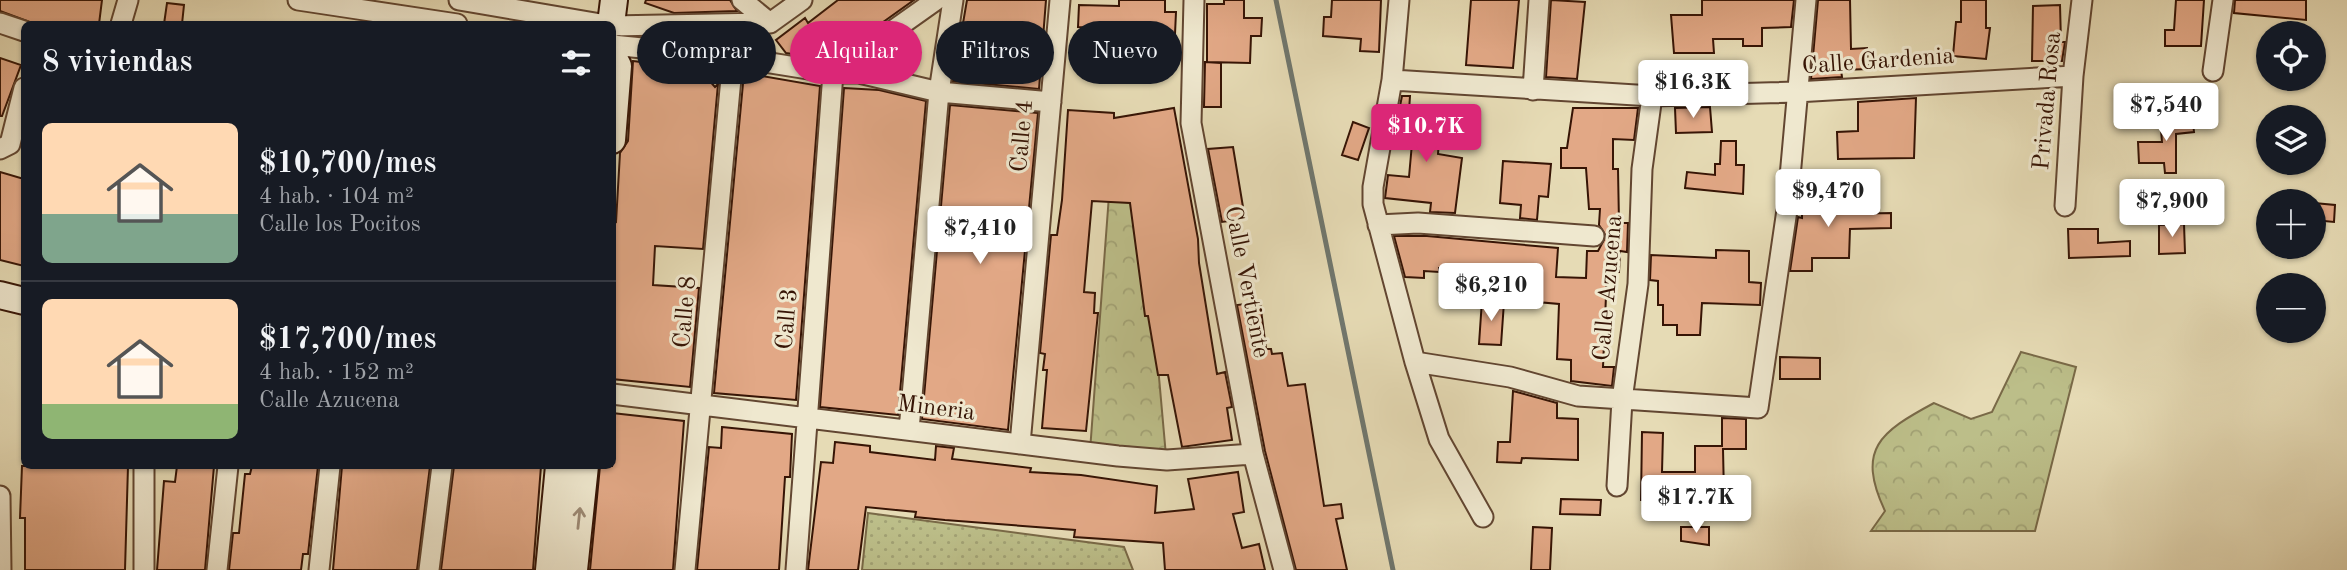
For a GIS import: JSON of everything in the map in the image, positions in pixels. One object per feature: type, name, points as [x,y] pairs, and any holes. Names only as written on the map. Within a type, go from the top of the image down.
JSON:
[{"type":"street","points":[[122,21],[128,0]]},
{"type":"street","points":[[298,0],[375,19],[408,21]]},
{"type":"street","points":[[459,0],[583,21]]},
{"type":"street","points":[[612,21],[614,0]]},
{"type":"street","points":[[742,0],[768,21]]},
{"type":"street","points":[[773,21],[802,0]]},
{"type":"street","points":[[906,21],[936,0]]},
{"type":"street","points":[[909,430],[939,92],[953,0]]},
{"type":"street","name":"Calle 4","points":[[1020,444],[1060,0]]},
{"type":"street","name":"Calle Vertiente","points":[[1194,0],[1191,123],[1254,454],[1284,570]]},
{"type":"street","points":[[1399,0],[1392,80],[1373,187],[1378,225],[1439,439],[1483,517]]},
{"type":"street","points":[[1533,90],[1539,0]]},
{"type":"street","points":[[1415,362],[1510,376],[1578,396],[1758,408],[1787,210],[1806,0]]},
{"type":"street","name":"Privada Rosa","points":[[2065,206],[2073,76],[2082,0]]},
{"type":"street","points":[[2213,71],[2223,0]]},
{"type":"street","points":[[0,23],[21,29]]},
{"type":"street","points":[[616,25],[637,25]]},
{"type":"street","points":[[616,45],[637,47]]},
{"type":"street","points":[[616,62],[616,91]]},
{"type":"street","name":"Calle Gardenia","points":[[1392,80],[1652,96],[1796,92],[2073,76]]},
{"type":"street","name":"Calle 8","points":[[685,570],[731,84]]},
{"type":"street","name":"Call 3","points":[[796,570],[805,419],[832,84]]},
{"type":"street","points":[[905,84],[939,92],[1051,102]]},
{"type":"street","name":"Calle Azucena","points":[[1617,486],[1622,400],[1637,284],[1642,169],[1652,96]]},
{"type":"street","points":[[0,149],[10,144],[21,100]]},
{"type":"street","points":[[1378,225],[1418,223],[1594,236]]},
{"type":"street","points":[[0,295],[21,300]]},
{"type":"street","name":"Mineria","points":[[616,395],[1167,460],[1254,454]]},
{"type":"street","points":[[144,469],[144,570]]},
{"type":"street","points":[[217,570],[228,469]]},
{"type":"street","points":[[319,570],[330,469]]},
{"type":"street","points":[[429,570],[442,469]]},
{"type":"street","points":[[549,570],[559,469]]},
{"type":"street","points":[[574,570],[585,469]]},
{"type":"street","points":[[0,496],[1,570]]},
{"type":"green space","points":[[1114,128],[1137,130],[1166,456],[1090,451]]},
{"type":"green space","points":[[2021,352],[2076,367],[2035,531],[1871,531],[1885,511],[1873,472],[1878,445],[1887,434],[1899,423],[1934,403],[1971,419],[1992,412]]},
{"type":"green space","points":[[868,513],[1124,547],[1133,570],[862,570]]},
{"type":"building","points":[[0,0],[102,0],[99,21],[27,21],[0,11]]},
{"type":"building","points":[[646,0],[730,0],[737,11],[674,13],[645,3]]},
{"type":"building","points":[[838,0],[914,0],[885,21],[811,21]]},
{"type":"building","points":[[967,0],[1046,0],[1044,21],[963,21]]},
{"type":"building","points":[[1119,0],[1165,0],[1165,12],[1176,12],[1176,21],[1078,21],[1079,5],[1119,6]]},
{"type":"building","points":[[1224,0],[1244,0],[1244,18],[1262,18],[1261,36],[1251,36],[1250,63],[1207,62],[1207,4],[1224,4]]},
{"type":"building","points":[[1332,0],[1381,0],[1379,52],[1360,51],[1361,39],[1323,36],[1324,17],[1331,17]]},
{"type":"building","points":[[1471,0],[1519,0],[1513,68],[1466,65]]},
{"type":"building","points":[[1551,0],[1585,2],[1577,79],[1546,77]]},
{"type":"building","points":[[1702,0],[1794,0],[1791,27],[1762,28],[1762,46],[1743,46],[1743,39],[1713,39],[1714,53],[1674,53],[1671,15],[1702,15]]},
{"type":"building","points":[[1818,0],[1850,0],[1851,49],[1867,48],[1868,69],[1841,70],[1842,77],[1811,79]]},
{"type":"building","points":[[1961,0],[1986,0],[1986,28],[1990,28],[1986,59],[1953,56],[1956,22],[1961,22]]},
{"type":"building","points":[[2176,0],[2204,0],[2201,46],[2165,46],[2165,30],[2174,30]]},
{"type":"building","points":[[2235,0],[2306,0],[2306,20],[2234,13]]},
{"type":"building","points":[[167,3],[184,5],[182,21],[164,21]]},
{"type":"building","points":[[2060,5],[2061,42],[2065,42],[2062,61],[2032,61],[2033,6]]},
{"type":"building","points":[[790,29],[790,54],[786,53],[776,40]]},
{"type":"building","points":[[0,58],[21,65],[2,116],[0,116]]},
{"type":"building","points":[[633,61],[637,62],[637,84],[712,84],[715,87],[718,84],[703,249],[655,246],[653,285],[699,288],[690,387],[616,379],[616,222],[620,153],[628,141]]},
{"type":"building","points":[[1205,62],[1221,63],[1221,107],[1204,107]]},
{"type":"building","points":[[776,78],[790,81],[790,84],[820,86],[796,400],[714,393],[743,84],[776,84]]},
{"type":"building","points":[[985,84],[1039,84],[1039,89]]},
{"type":"building","points":[[844,88],[879,90],[926,101],[898,415],[820,407]]},
{"type":"building","points":[[1402,96],[1410,96],[1409,111],[1441,114],[1438,154],[1462,158],[1455,213],[1430,212],[1431,203],[1385,198],[1388,175],[1409,177],[1413,132],[1395,131]]},
{"type":"building","points":[[1916,98],[1914,158],[1838,159],[1837,132],[1858,131],[1858,102]]},
{"type":"building","points":[[950,105],[1038,113],[1008,430],[922,419]]},
{"type":"building","points":[[1710,107],[1712,132],[1676,133],[1675,108]]},
{"type":"building","points":[[1174,108],[1198,239],[1199,263],[1217,374],[1225,372],[1232,407],[1227,408],[1232,440],[1182,447],[1168,375],[1158,375],[1148,316],[1145,316],[1130,203],[1092,201],[1084,292],[1095,293],[1094,313],[1098,313],[1086,431],[1042,428],[1047,370],[1043,370],[1045,354],[1040,353],[1051,235],[1057,235],[1062,200],[1068,110],[1114,113],[1114,118]]},
{"type":"building","points":[[1573,108],[1638,108],[1634,140],[1613,139],[1613,169],[1618,169],[1619,223],[1628,223],[1627,252],[1620,251],[1619,272],[1607,272],[1603,367],[1614,367],[1612,386],[1571,381],[1571,360],[1557,359],[1559,304],[1526,301],[1528,270],[1439,268],[1439,272],[1424,271],[1424,278],[1405,277],[1394,236],[1427,236],[1558,248],[1556,277],[1586,278],[1587,251],[1598,251],[1606,236],[1599,225],[1600,209],[1589,209],[1586,168],[1561,168],[1561,148],[1567,148]]},
{"type":"building","points":[[2192,114],[2194,132],[2176,134],[2176,173],[2165,173],[2164,163],[2139,163],[2138,142],[2162,142],[2160,118]]},
{"type":"building","points":[[1353,122],[1369,128],[1358,160],[1342,155]]},
{"type":"building","points":[[1721,141],[1736,141],[1736,165],[1744,165],[1743,194],[1685,188],[1687,172],[1715,175],[1715,164],[1720,164]]},
{"type":"building","points":[[1233,147],[1245,219],[1222,222],[1208,149]]},
{"type":"building","points":[[1503,161],[1551,164],[1548,197],[1539,196],[1537,220],[1520,218],[1521,205],[1500,203]]},
{"type":"building","points":[[0,172],[21,178],[21,265],[0,260]]},
{"type":"building","points":[[1802,191],[1840,191],[1841,214],[1891,213],[1891,228],[1850,229],[1849,258],[1812,258],[1812,271],[1790,271],[1798,217],[1802,218]]},
{"type":"building","points":[[2326,204],[2335,205],[2334,222],[2326,221]]},
{"type":"building","points":[[2184,224],[2185,253],[2159,254],[2159,225]]},
{"type":"building","points":[[2068,229],[2098,229],[2098,243],[2130,241],[2130,256],[2069,258]]},
{"type":"building","points":[[1716,250],[1749,251],[1749,282],[1761,283],[1760,305],[1702,303],[1700,335],[1677,335],[1677,325],[1663,325],[1663,305],[1658,305],[1658,281],[1650,280],[1651,255],[1716,258]]},
{"type":"building","points":[[1482,300],[1504,302],[1501,345],[1479,344]]},
{"type":"building","points":[[1260,302],[1266,349],[1271,349],[1272,354],[1282,353],[1288,386],[1305,384],[1324,506],[1341,504],[1343,518],[1336,519],[1347,570],[1296,570],[1265,451],[1237,305]]},
{"type":"building","points":[[1780,357],[1820,358],[1820,379],[1780,379]]},
{"type":"building","points":[[1513,391],[1557,403],[1557,418],[1578,419],[1578,460],[1522,458],[1521,463],[1497,462],[1498,442],[1510,442]]},
{"type":"building","points":[[616,413],[684,421],[673,570],[590,570],[600,469],[616,469]]},
{"type":"building","points":[[1722,418],[1746,419],[1746,449],[1723,449],[1724,495],[1683,495],[1683,501],[1641,500],[1642,432],[1663,433],[1662,472],[1695,472],[1695,446],[1722,446]]},
{"type":"building","points":[[722,427],[792,434],[790,477],[785,477],[779,570],[697,570],[709,447],[721,448]]},
{"type":"building","points":[[835,442],[870,446],[870,452],[935,460],[936,446],[954,448],[952,459],[1031,468],[1030,472],[1081,475],[1157,486],[1155,513],[1194,509],[1188,479],[1238,472],[1244,512],[1233,514],[1242,548],[1259,544],[1265,570],[1165,570],[1163,543],[1074,537],[1075,530],[915,517],[916,512],[866,507],[858,570],[808,570],[821,462],[833,463]]},
{"type":"building","points":[[22,469],[128,469],[125,570],[25,570],[25,518],[20,518]]},
{"type":"building","points":[[177,469],[214,469],[205,570],[157,570],[164,481],[175,482]]},
{"type":"building","points":[[251,469],[318,469],[308,554],[303,554],[301,570],[229,570],[233,533],[239,533],[245,474],[250,474]]},
{"type":"building","points":[[342,469],[430,469],[417,570],[333,570]]},
{"type":"building","points":[[454,469],[541,469],[533,570],[441,570]]},
{"type":"building","points":[[1561,499],[1601,500],[1600,515],[1560,514]]},
{"type":"building","points":[[1533,527],[1552,528],[1550,570],[1531,570]]},
{"type":"building","points":[[1681,527],[1709,527],[1709,545],[1681,541]]},
{"type":"waterway","points":[[1276,0],[1393,570]]}]
